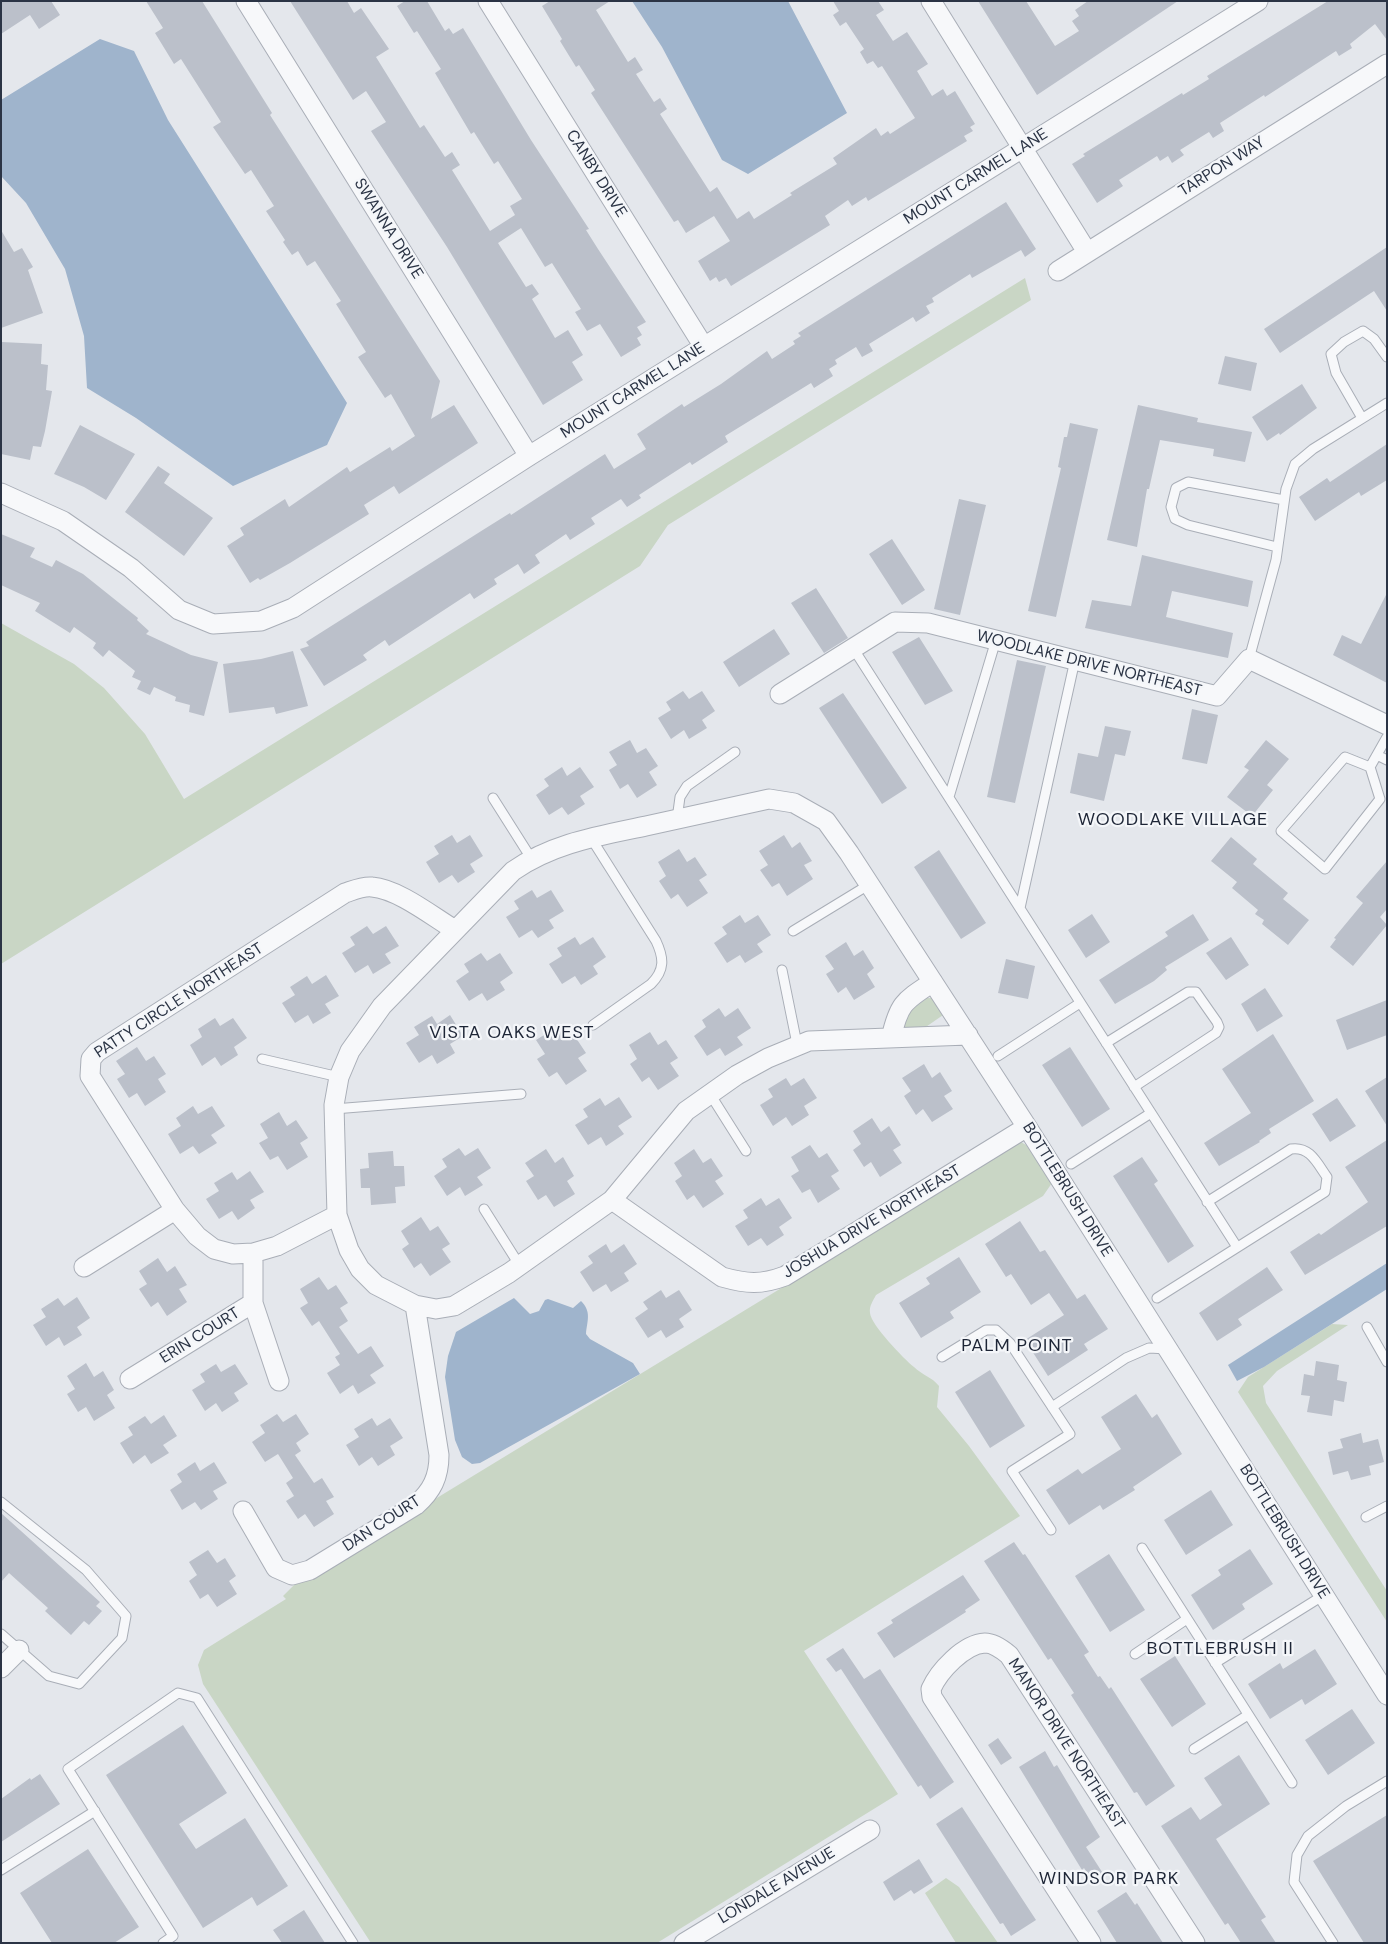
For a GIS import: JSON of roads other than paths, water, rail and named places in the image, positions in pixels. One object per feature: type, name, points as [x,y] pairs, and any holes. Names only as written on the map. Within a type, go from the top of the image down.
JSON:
[{"type":"street","name":"SWANNA DRIVE","points":[[246,1],[529,456]]},
{"type":"street","name":"CANBY DRIVE","points":[[488,1],[704,347]]},
{"type":"street","points":[[932,1],[1024,147],[1087,252]]},
{"type":"street","name":"MOUNT CARMEL LANE","points":[[1,493],[62,521],[131,568],[179,610],[213,624],[262,621],[293,608],[529,456],[1258,1]]},
{"type":"street","name":"TARPON WAY","points":[[1058,272],[1387,64]]},
{"type":"street","name":"WOODLAKE DRIVE NORTHEAST","points":[[780,694],[895,622],[928,623],[1217,696],[1249,659]]},
{"type":"street","points":[[1249,659],[1387,725]]},
{"type":"street","name":"BOTTLEBRUSH DRIVE","points":[[797,1044],[737,1076],[686,1111],[612,1200],[520,1266],[454,1306],[436,1309],[415,1305],[376,1285],[360,1269],[349,1250],[338,1215],[334,1109],[339,1077],[350,1051],[382,1006],[513,871],[531,858],[552,849],[591,837],[769,799],[794,803],[826,821],[870,884],[1027,1127],[1387,1695]]},
{"type":"street","name":"PATTY CIRCLE NORTHEAST","points":[[338,1215],[277,1246],[253,1253],[233,1254],[214,1249],[197,1236],[175,1210],[90,1076],[91,1059],[97,1052],[345,893],[370,887],[394,893],[455,930]]},
{"type":"street","points":[[891,1038],[897,1012],[907,1000],[934,982]]},
{"type":"street","points":[[797,1044],[809,1041],[968,1035]]},
{"type":"street","name":"JOSHUA DRIVE NORTHEAST","points":[[612,1200],[722,1277],[741,1282],[765,1284],[785,1276],[1027,1127]]},
{"type":"street","points":[[84,1267],[175,1210]]},
{"type":"street","name":"ERIN COURT","points":[[130,1379],[253,1303],[253,1253]]},
{"type":"street","points":[[253,1303],[279,1381]]},
{"type":"street","name":"DAN COURT","points":[[243,1511],[276,1568],[292,1575],[310,1570],[416,1505],[425,1497],[436,1480],[439,1455],[415,1305]]},
{"type":"street","name":"MANOR DRIVE NORTHEAST","points":[[1091,1943],[932,1696],[931,1689],[943,1667],[974,1645],[987,1643],[1002,1649],[1009,1655],[1195,1943]]},
{"type":"street","points":[[1,1668],[19,1650]]},
{"type":"street","name":"LONDALE AVENUE","points":[[684,1943],[870,1830]]},
{"type":"lane","points":[[1362,418],[1336,373],[1331,354],[1344,342],[1363,331],[1374,339],[1387,357]]},
{"type":"lane","points":[[1249,659],[1277,547],[1286,489],[1295,464],[1313,449],[1387,403]]},
{"type":"lane","points":[[1277,547],[1188,525],[1175,518],[1171,506],[1176,488],[1188,482],[1284,500]]},
{"type":"lane","points":[[949,797],[996,640]]},
{"type":"lane","points":[[853,648],[1237,1247]]},
{"type":"lane","points":[[1020,908],[1075,660]]},
{"type":"lane","points":[[1370,767],[1345,757],[1281,831],[1325,869],[1380,799],[1370,767],[1387,737]]},
{"type":"lane","points":[[677,819],[680,797],[687,786],[735,752]]},
{"type":"lane","points":[[1376,755],[1387,760]]},
{"type":"lane","points":[[493,798],[531,858]]},
{"type":"lane","points":[[591,837],[663,954],[663,966],[659,976],[651,984],[593,1025]]},
{"type":"lane","points":[[793,931],[870,884]]},
{"type":"lane","points":[[782,970],[797,1044]]},
{"type":"lane","points":[[1106,1043],[1188,992],[1196,992],[1217,1022],[1216,1033],[1134,1087]]},
{"type":"lane","points":[[998,1056],[1080,1003]]},
{"type":"lane","points":[[262,1059],[339,1077]]},
{"type":"lane","points":[[334,1109],[521,1094]]},
{"type":"lane","points":[[710,1094],[746,1151]]},
{"type":"lane","points":[[1071,1164],[1151,1113]]},
{"type":"lane","points":[[1156,1298],[1325,1192],[1327,1177],[1308,1151],[1299,1148],[1291,1149],[1207,1202]]},
{"type":"lane","points":[[484,1209],[520,1266]]},
{"type":"lane","points":[[1367,1327],[1387,1362]]},
{"type":"lane","points":[[942,1357],[986,1330],[996,1330],[1010,1343],[1070,1434],[1012,1471],[1051,1530]]},
{"type":"lane","points":[[1052,1408],[1126,1358],[1149,1348],[1167,1348]]},
{"type":"lane","points":[[1,1502],[86,1570],[126,1616],[122,1638],[79,1684],[49,1676],[1,1634]]},
{"type":"lane","points":[[1366,1517],[1387,1506]]},
{"type":"lane","points":[[1142,1548],[1292,1783]]},
{"type":"lane","points":[[1215,1663],[1324,1595]]},
{"type":"lane","points":[[1135,1654],[1187,1619]]},
{"type":"lane","points":[[162,1943],[173,1936],[68,1769],[178,1693],[197,1698],[353,1943]]},
{"type":"lane","points":[[1194,1749],[1248,1715]]},
{"type":"lane","points":[[1333,1943],[1294,1882],[1297,1855],[1308,1836],[1346,1806],[1387,1780]]},
{"type":"lane","points":[[1,1870],[94,1811]]},
{"type":"water","points":[[632,1],[788,1],[847,113],[748,174],[722,160],[662,47]]},
{"type":"water","points":[[100,39],[134,51],[168,120],[347,403],[327,445],[233,486],[136,418],[87,388],[84,336],[65,269],[26,203],[1,176],[1,100]]},
{"type":"water","points":[[1387,1263],[1387,1289],[1264,1367],[1237,1381],[1228,1365]]},
{"type":"water","points":[[514,1298],[530,1314],[539,1311],[545,1300],[548,1299],[573,1308],[581,1301],[588,1313],[586,1334],[590,1339],[633,1363],[640,1374],[480,1463],[472,1464],[462,1457],[455,1440],[445,1377],[448,1356],[456,1332]]},
{"type":"district","name":"WOODLAKE VILLAGE","points":[[1173,820]]},
{"type":"district","name":"VISTA OAKS WEST","points":[[512,1033]]},
{"type":"district","name":"PALM POINT","points":[[1017,1346]]},
{"type":"district","name":"BOTTLEBRUSH II","points":[[1220,1649]]},
{"type":"district","name":"WINDSOR PARK","points":[[1109,1879]]}]
